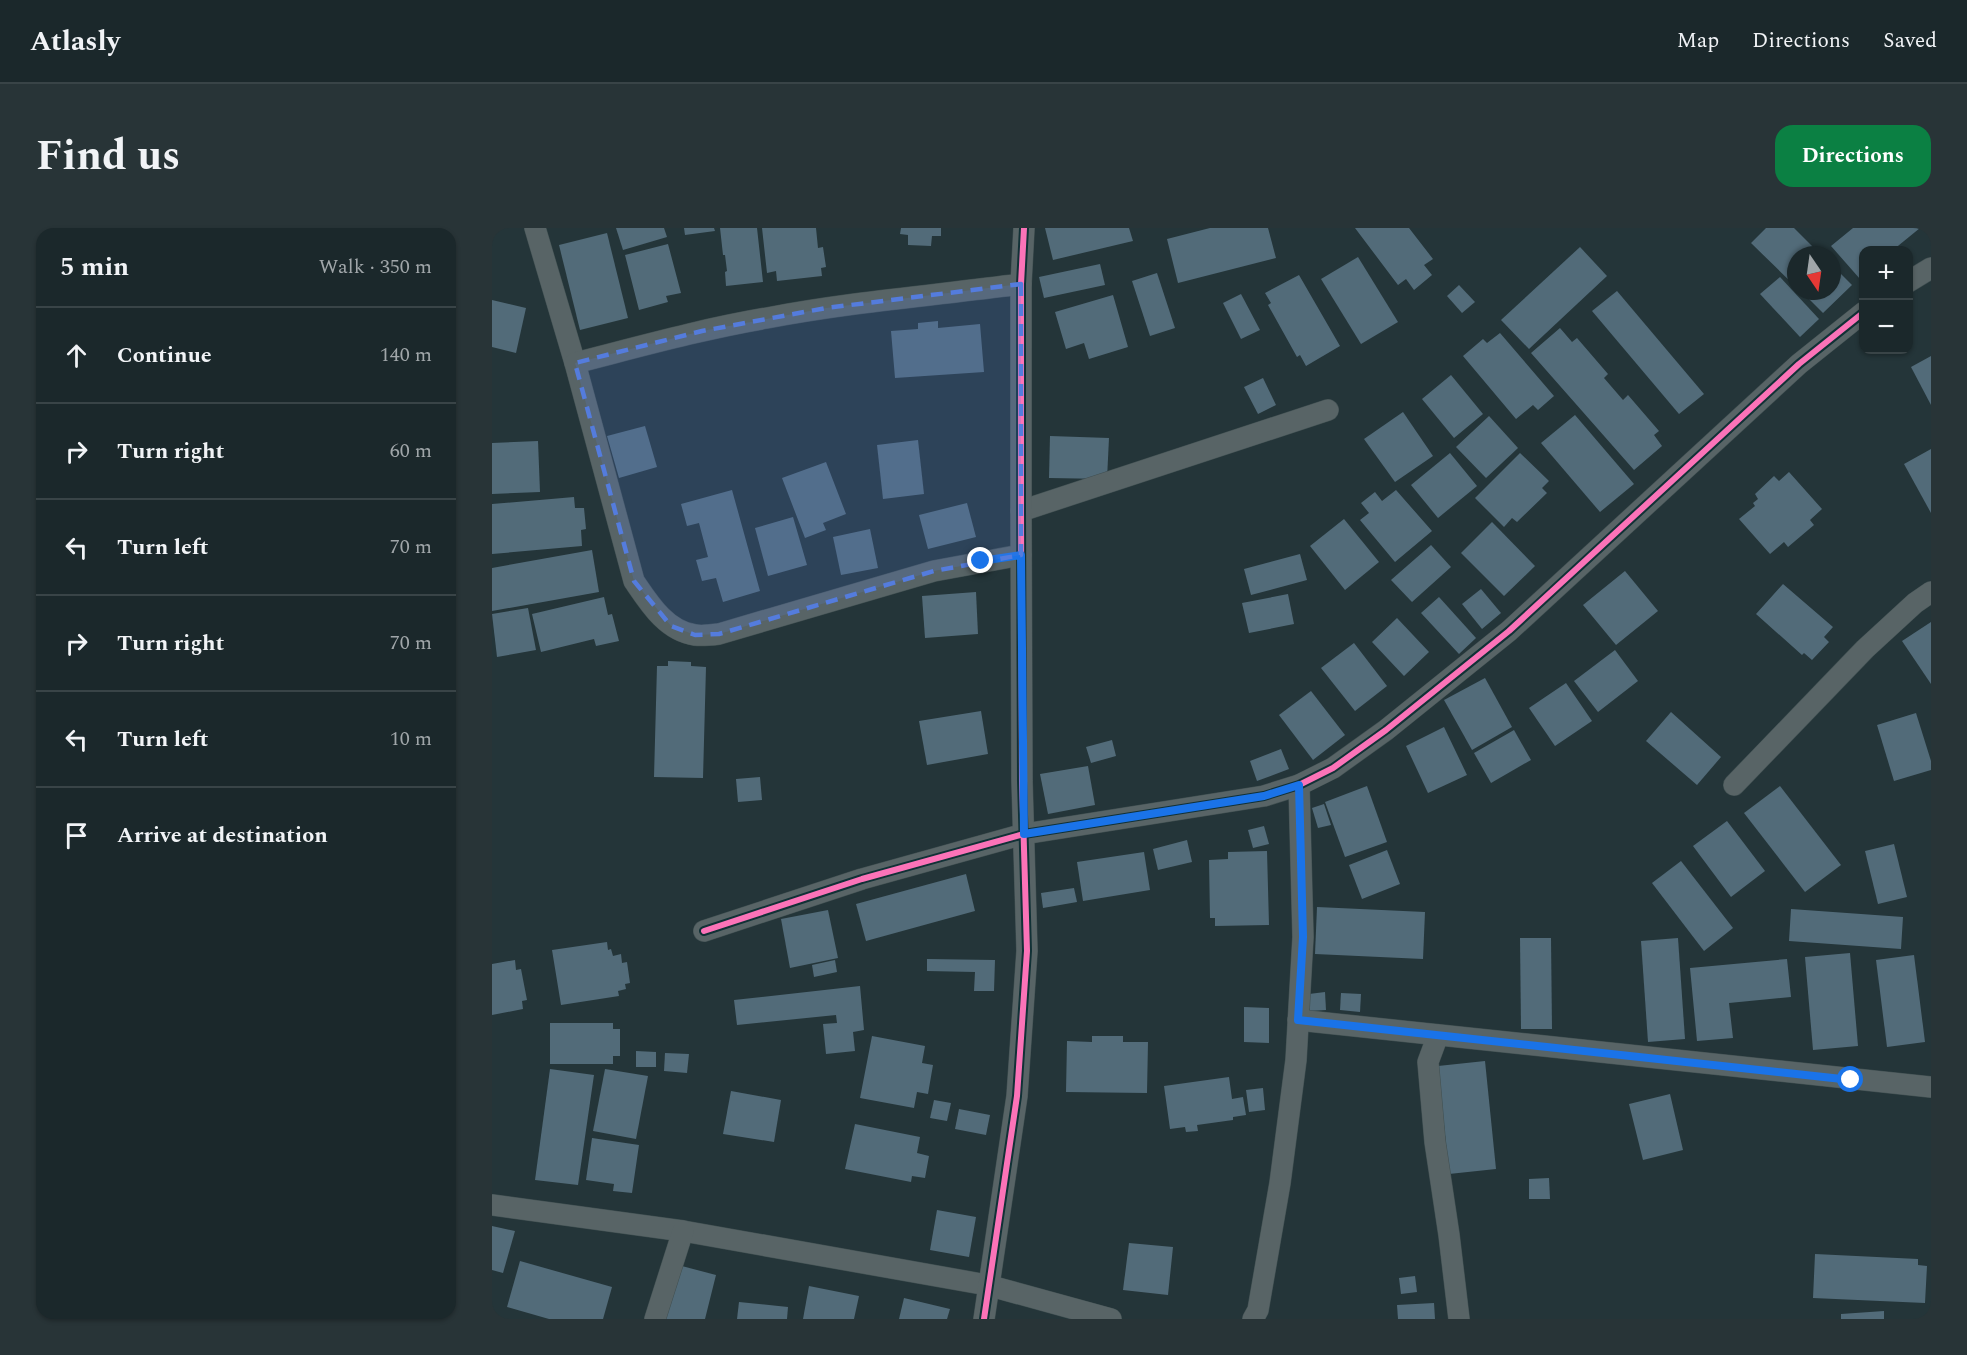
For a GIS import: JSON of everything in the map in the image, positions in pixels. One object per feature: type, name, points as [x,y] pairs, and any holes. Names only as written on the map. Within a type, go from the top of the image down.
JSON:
[{"type":"street","points":[[534,228],[575,363],[634,581],[652,609],[671,626],[695,635],[718,634],[934,571],[1021,555]]},
{"type":"street","points":[[984,1319],[987,1285],[1017,1096],[1027,951],[1021,555],[1021,284],[1024,228]]},
{"type":"street","points":[[1913,279],[1931,268]]},
{"type":"street","points":[[575,363],[767,317],[1021,284]]},
{"type":"street","points":[[704,931],[862,879],[1024,834],[1264,796],[1299,785],[1333,768],[1386,730],[1509,631],[1799,364],[1859,315]]},
{"type":"street","points":[[1021,511],[1328,410]]},
{"type":"street","points":[[1734,785],[1865,649],[1915,603],[1931,592]]},
{"type":"street","points":[[1253,1319],[1258,1310],[1280,1183],[1296,1060],[1303,937],[1299,785]]},
{"type":"street","points":[[1298,1020],[1931,1087]]},
{"type":"street","points":[[1438,1035],[1428,1062],[1435,1142],[1459,1319]]},
{"type":"street","points":[[492,1205],[683,1232],[987,1285],[1111,1319]]},
{"type":"street","points":[[655,1319],[683,1232]]},
{"type":"highlighted area","points":[[1021,284],[1021,555],[934,571],[719,634],[695,635],[671,626],[634,581],[575,363],[702,331],[826,308]]},
{"type":"building","points":[[616,228],[664,228],[667,237],[623,250]]},
{"type":"building","points":[[684,228],[714,228],[715,231],[685,235]]},
{"type":"building","points":[[720,228],[757,228],[763,282],[726,286],[725,272],[727,271]]},
{"type":"building","points":[[762,228],[816,228],[818,248],[823,247],[826,267],[821,268],[822,276],[777,281],[776,271],[767,273]]},
{"type":"building","points":[[901,228],[941,228],[941,236],[932,236],[931,246],[908,245],[908,235],[900,234]]},
{"type":"building","points":[[1045,228],[1129,228],[1133,241],[1053,260]]},
{"type":"building","points":[[1210,228],[1268,228],[1276,258],[1178,283],[1167,239]]},
{"type":"building","points":[[1355,228],[1409,228],[1433,259],[1424,265],[1432,275],[1414,290],[1406,279],[1398,285]]},
{"type":"building","points":[[1766,228],[1794,228],[1812,246],[1787,246],[1787,278],[1751,243]]},
{"type":"building","points":[[1853,228],[1920,228],[1898,246],[1859,246],[1859,278],[1841,257],[1841,246],[1831,246]]},
{"type":"building","points":[[607,233],[628,318],[580,330],[559,245]]},
{"type":"building","points":[[668,244],[681,293],[666,296],[668,302],[639,310],[625,255]]},
{"type":"building","points":[[1580,247],[1607,276],[1529,349],[1501,320]]},
{"type":"building","points":[[1358,257],[1398,322],[1361,344],[1321,279]]},
{"type":"building","points":[[1100,264],[1105,285],[1044,298],[1039,277]]},
{"type":"building","points":[[1157,273],[1175,328],[1150,336],[1132,281]]},
{"type":"building","points":[[1841,274],[1852,285],[1841,296]]},
{"type":"building","points":[[1299,275],[1340,346],[1306,366],[1300,355],[1297,357],[1268,305],[1271,303],[1265,293]]},
{"type":"building","points":[[1780,277],[1787,285],[1787,300],[1801,300],[1819,319],[1800,337],[1760,294]]},
{"type":"building","points":[[1459,285],[1475,302],[1462,313],[1447,296]]},
{"type":"building","points":[[1617,291],[1704,394],[1679,414],[1592,311]]},
{"type":"building","points":[[1241,294],[1260,330],[1241,339],[1223,303]]},
{"type":"building","points":[[1113,295],[1128,347],[1089,359],[1084,343],[1066,349],[1055,312]]},
{"type":"building","points":[[492,300],[526,308],[516,353],[492,347]]},
{"type":"building","points":[[1810,300],[1836,300],[1823,313]]},
{"type":"building","points":[[938,321],[938,328],[980,324],[984,372],[895,378],[891,331],[918,329],[918,323]]},
{"type":"building","points":[[1560,328],[1572,342],[1577,338],[1608,374],[1604,378],[1623,400],[1628,395],[1659,431],[1654,435],[1662,446],[1634,470],[1531,353]]},
{"type":"building","points":[[1500,333],[1554,396],[1538,410],[1533,405],[1516,419],[1463,356],[1483,339],[1487,343]]},
{"type":"building","points":[[1931,356],[1931,405],[1911,367]]},
{"type":"building","points":[[1451,375],[1483,414],[1454,438],[1422,399]]},
{"type":"building","points":[[1263,378],[1276,405],[1258,414],[1244,387]]},
{"type":"building","points":[[1403,412],[1433,456],[1395,482],[1364,439]]},
{"type":"building","points":[[1575,415],[1634,484],[1600,512],[1541,443]]},
{"type":"building","points":[[1489,416],[1518,448],[1486,478],[1456,447]]},
{"type":"building","points":[[645,426],[657,467],[619,478],[607,436]]},
{"type":"building","points":[[1050,436],[1109,438],[1107,479],[1049,478]]},
{"type":"building","points":[[918,440],[924,494],[883,499],[877,445]]},
{"type":"building","points":[[538,441],[540,492],[492,494],[492,443]]},
{"type":"building","points":[[1931,449],[1931,513],[1904,464]]},
{"type":"building","points":[[1450,453],[1477,486],[1438,518],[1411,485]]},
{"type":"building","points":[[1520,453],[1549,481],[1542,488],[1547,493],[1517,522],[1512,518],[1504,527],[1475,498]]},
{"type":"building","points":[[826,462],[846,514],[823,523],[826,530],[805,538],[782,478]]},
{"type":"building","points":[[1789,472],[1822,509],[1810,520],[1814,525],[1788,547],[1784,542],[1770,554],[1739,519],[1755,506],[1753,503],[1758,499],[1755,494],[1774,476],[1779,481]]},
{"type":"building","points":[[732,490],[760,591],[723,602],[716,578],[702,581],[696,560],[708,557],[699,523],[687,526],[681,504]]},
{"type":"building","points":[[1396,490],[1432,531],[1395,562],[1360,520],[1369,513],[1361,503],[1375,492],[1382,501]]},
{"type":"building","points":[[574,497],[575,508],[584,508],[586,529],[581,530],[582,546],[492,554],[492,504]]},
{"type":"building","points":[[967,503],[976,537],[928,549],[919,515]]},
{"type":"building","points":[[793,517],[807,565],[768,576],[755,528]]},
{"type":"building","points":[[1344,519],[1379,562],[1345,590],[1310,546]]},
{"type":"building","points":[[1492,522],[1535,566],[1504,596],[1461,553]]},
{"type":"building","points":[[870,529],[878,568],[841,575],[833,537]]},
{"type":"building","points":[[1431,545],[1451,567],[1412,602],[1391,580]]},
{"type":"building","points":[[592,550],[599,592],[492,611],[492,568]]},
{"type":"building","points":[[1300,554],[1307,580],[1251,595],[1244,569]]},
{"type":"building","points":[[1625,571],[1658,611],[1616,645],[1583,605]]},
{"type":"building","points":[[1783,584],[1833,627],[1824,637],[1829,642],[1812,660],[1804,653],[1802,655],[1756,614]]},
{"type":"building","points":[[1481,589],[1501,613],[1482,629],[1462,604]]},
{"type":"building","points":[[976,592],[978,634],[925,638],[922,596]]},
{"type":"building","points":[[1288,594],[1294,624],[1249,633],[1242,603]]},
{"type":"building","points":[[604,597],[608,615],[612,614],[619,641],[596,646],[594,639],[541,652],[532,614]]},
{"type":"building","points":[[1439,597],[1476,638],[1459,654],[1421,613]]},
{"type":"building","points":[[528,608],[536,650],[497,657],[492,614]]},
{"type":"building","points":[[1397,618],[1429,652],[1404,676],[1372,642]]},
{"type":"building","points":[[1931,622],[1931,684],[1902,641]]},
{"type":"building","points":[[1354,643],[1387,686],[1355,711],[1321,668]]},
{"type":"building","points":[[1615,650],[1638,681],[1598,712],[1574,681]]},
{"type":"building","points":[[668,661],[691,662],[691,666],[706,667],[703,778],[654,777],[657,666],[668,666]]},
{"type":"building","points":[[1485,678],[1512,727],[1472,750],[1444,700]]},
{"type":"building","points":[[1566,683],[1592,721],[1555,746],[1529,708]]},
{"type":"building","points":[[1311,691],[1345,735],[1313,760],[1279,715]]},
{"type":"building","points":[[981,711],[988,754],[927,765],[919,721]]},
{"type":"building","points":[[1671,712],[1721,757],[1697,785],[1646,741]]},
{"type":"building","points":[[1916,713],[1931,761],[1931,770],[1894,781],[1877,725]]},
{"type":"building","points":[[1444,727],[1467,775],[1428,793],[1406,746]]},
{"type":"building","points":[[1514,730],[1531,760],[1491,783],[1474,753]]},
{"type":"building","points":[[1112,740],[1116,756],[1091,763],[1086,747]]},
{"type":"building","points":[[1281,749],[1289,769],[1257,781],[1250,761]]},
{"type":"building","points":[[1088,766],[1095,805],[1048,814],[1040,774]]},
{"type":"building","points":[[760,777],[762,800],[738,802],[736,779]]},
{"type":"building","points":[[1367,786],[1387,842],[1345,857],[1325,802]]},
{"type":"building","points":[[1780,786],[1841,865],[1805,892],[1744,813]]},
{"type":"building","points":[[1324,804],[1331,825],[1318,828],[1312,808]]},
{"type":"building","points":[[1727,821],[1765,871],[1731,897],[1693,846]]},
{"type":"building","points":[[1264,826],[1269,844],[1253,848],[1248,830]]},
{"type":"building","points":[[1187,840],[1192,862],[1158,870],[1153,849]]},
{"type":"building","points":[[1894,844],[1907,897],[1878,904],[1865,851]]},
{"type":"building","points":[[1387,850],[1400,884],[1362,899],[1349,865]]},
{"type":"building","points":[[1267,851],[1269,925],[1215,926],[1215,918],[1210,918],[1209,860],[1228,859],[1228,852]]},
{"type":"building","points":[[1144,852],[1150,890],[1083,901],[1077,862]]},
{"type":"building","points":[[1681,861],[1733,928],[1704,951],[1652,883]]},
{"type":"building","points":[[966,874],[975,911],[866,941],[856,904]]},
{"type":"building","points":[[1074,888],[1077,902],[1043,908],[1041,893]]},
{"type":"building","points":[[1317,907],[1425,912],[1423,959],[1315,954]]},
{"type":"building","points":[[1791,909],[1903,917],[1901,949],[1789,941]]},
{"type":"building","points":[[828,910],[838,958],[790,968],[781,919]]},
{"type":"building","points":[[1520,938],[1551,938],[1552,1029],[1521,1029]]},
{"type":"building","points":[[1678,938],[1685,1039],[1648,1042],[1641,941]]},
{"type":"building","points":[[607,942],[608,950],[611,949],[613,956],[621,954],[622,963],[627,962],[630,983],[625,984],[626,989],[618,991],[619,996],[561,1005],[552,950]]},
{"type":"building","points":[[1850,953],[1858,1046],[1813,1050],[1805,957]]},
{"type":"building","points":[[1914,955],[1925,1042],[1887,1047],[1876,960]]},
{"type":"building","points":[[927,959],[995,960],[994,991],[974,991],[975,972],[927,971]]},
{"type":"building","points":[[1787,959],[1791,997],[1729,1003],[1733,1038],[1697,1041],[1690,968]]},
{"type":"building","points":[[515,960],[516,970],[521,969],[527,1000],[522,1001],[523,1009],[492,1015],[492,964]]},
{"type":"building","points":[[835,960],[837,972],[814,977],[812,965]]},
{"type":"building","points":[[860,986],[864,1030],[853,1032],[855,1051],[826,1054],[823,1024],[837,1023],[836,1015],[737,1025],[734,1000]]},
{"type":"building","points":[[1325,992],[1326,1010],[1310,1011],[1309,994]]},
{"type":"building","points":[[1341,993],[1361,994],[1360,1012],[1340,1010]]},
{"type":"building","points":[[1244,1007],[1269,1008],[1269,1043],[1244,1042]]},
{"type":"building","points":[[550,1023],[613,1023],[613,1029],[620,1029],[620,1056],[613,1056],[613,1064],[550,1064]]},
{"type":"building","points":[[872,1036],[925,1046],[922,1063],[933,1065],[928,1094],[917,1092],[914,1108],[860,1098]]},
{"type":"building","points":[[1092,1036],[1123,1036],[1123,1042],[1148,1042],[1147,1093],[1066,1092],[1067,1041],[1092,1042]]},
{"type":"building","points":[[636,1051],[656,1052],[656,1067],[636,1067]]},
{"type":"building","points":[[665,1053],[689,1054],[687,1073],[664,1071]]},
{"type":"building","points":[[1485,1061],[1496,1169],[1449,1174],[1438,1066]]},
{"type":"building","points":[[550,1069],[594,1075],[578,1185],[535,1180]]},
{"type":"building","points":[[605,1069],[648,1076],[636,1139],[593,1131]]},
{"type":"building","points":[[1229,1077],[1232,1099],[1243,1097],[1246,1115],[1233,1117],[1233,1120],[1197,1125],[1198,1131],[1186,1132],[1185,1127],[1170,1129],[1164,1086]]},
{"type":"building","points":[[1263,1088],[1265,1110],[1249,1112],[1246,1090]]},
{"type":"building","points":[[731,1091],[781,1100],[774,1142],[723,1134]]},
{"type":"building","points":[[1670,1094],[1683,1150],[1643,1160],[1629,1104]]},
{"type":"building","points":[[934,1100],[951,1103],[947,1121],[930,1118]]},
{"type":"building","points":[[959,1109],[990,1115],[986,1135],[955,1129]]},
{"type":"building","points":[[855,1124],[920,1137],[917,1153],[929,1156],[925,1178],[912,1176],[911,1182],[845,1169]]},
{"type":"building","points":[[592,1138],[639,1145],[632,1193],[613,1191],[614,1184],[586,1180]]},
{"type":"building","points":[[1549,1178],[1550,1199],[1529,1199],[1529,1179]]},
{"type":"building","points":[[937,1210],[976,1217],[969,1257],[930,1250]]},
{"type":"building","points":[[492,1226],[515,1231],[503,1273],[492,1270]]},
{"type":"building","points":[[1129,1243],[1173,1247],[1168,1295],[1123,1290]]},
{"type":"building","points":[[1815,1254],[1918,1259],[1918,1265],[1927,1266],[1925,1303],[1813,1298]]},
{"type":"building","points":[[520,1261],[612,1287],[603,1319],[549,1319],[507,1307]]},
{"type":"building","points":[[678,1265],[716,1275],[705,1319],[664,1319]]},
{"type":"building","points":[[1415,1276],[1417,1292],[1401,1294],[1399,1278]]},
{"type":"building","points":[[809,1286],[859,1296],[854,1319],[803,1319]]},
{"type":"building","points":[[904,1298],[950,1309],[947,1319],[899,1319]]},
{"type":"building","points":[[739,1302],[788,1307],[787,1319],[737,1319]]},
{"type":"building","points":[[1434,1303],[1435,1319],[1398,1319],[1397,1305]]},
{"type":"building","points":[[1884,1311],[1884,1319],[1841,1319],[1841,1314]]},
{"type":"cycle path","points":[[984,1319],[1017,1096],[1027,951],[1022,781],[1021,284],[1024,228]]},
{"type":"cycle path","points":[[704,931],[862,879],[1024,834],[1264,796],[1299,785],[1333,768],[1386,730],[1509,631],[1799,364],[1859,316]]},
{"type":"route","points":[[981,561],[1021,555],[1024,834],[1264,796],[1299,785],[1303,937],[1298,1020],[1851,1080]]}]
